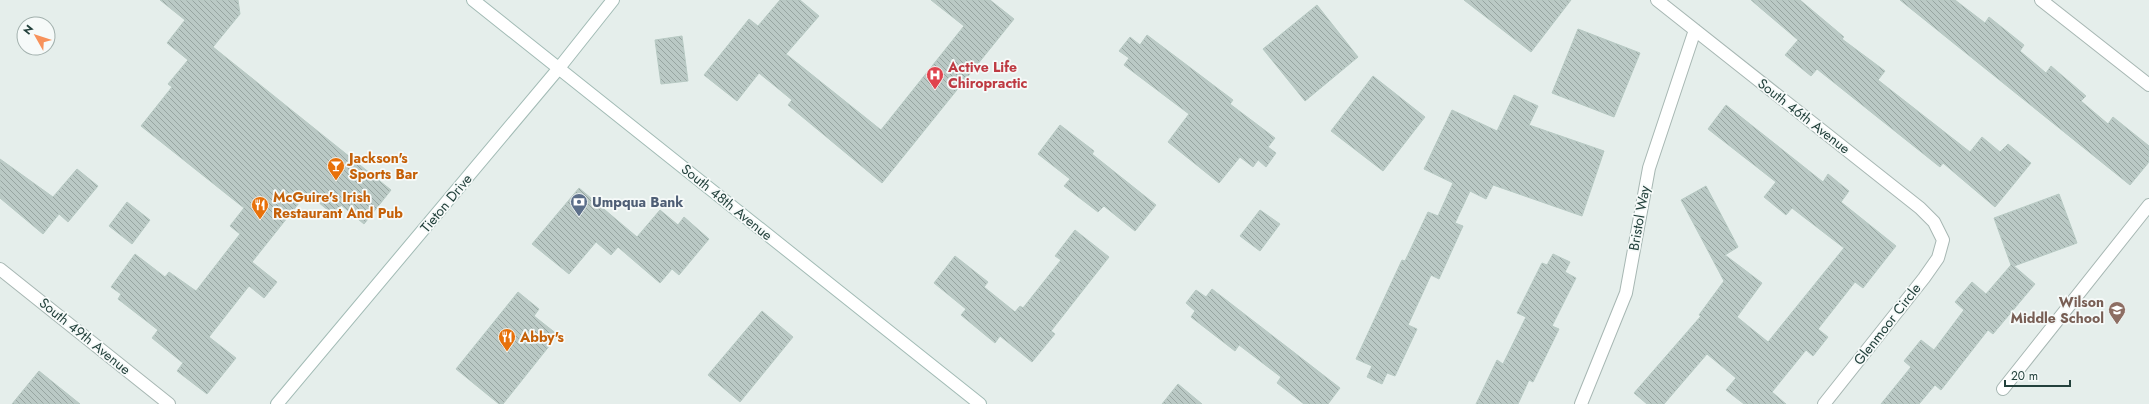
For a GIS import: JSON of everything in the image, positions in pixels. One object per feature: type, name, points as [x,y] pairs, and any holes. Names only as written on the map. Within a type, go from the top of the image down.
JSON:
[{"type":"street","name":"South 48th Avenue","points":[[473,0],[980,404]]},
{"type":"street","name":"Tieton Drive","points":[[277,404],[559,68],[613,0]]},
{"type":"street","name":"South 46th Avenue","points":[[1657,0],[1920,208],[1934,222],[1943,240]]},
{"type":"street","points":[[2041,0],[2149,85]]},
{"type":"street","name":"Bristol Way","points":[[1580,404],[1626,292],[1649,168],[1695,30]]},
{"type":"street","points":[[2003,389],[2149,205]]},
{"type":"street","name":"Glenmoor Circle","points":[[1824,404],[1924,278],[1938,258],[1943,240]]},
{"type":"street","name":"South 49th Avenue","points":[[0,269],[169,404]]},
{"type":"building","points":[[160,0],[238,0],[240,14],[213,47],[391,190],[364,224],[341,205],[334,215],[307,193],[252,262],[277,282],[264,298],[249,286],[209,337],[236,358],[207,394],[177,371],[183,363],[152,338],[158,330],[118,299],[121,294],[111,287],[135,254],[165,277],[169,272],[196,291],[240,234],[230,226],[244,208],[141,126],[172,87],[168,84],[188,60],[167,43],[185,20]]},
{"type":"building","points":[[780,0],[800,0],[819,16],[786,54],[881,130],[964,26],[931,0],[990,0],[1014,19],[882,183],[788,105],[792,100],[759,73],[737,101],[704,75],[749,19],[758,26]]},
{"type":"building","points":[[1464,0],[1571,0],[1531,52]]},
{"type":"building","points":[[1751,0],[1800,0],[1844,37],[1842,39],[1885,71],[1878,80],[1970,152],[1982,137],[2000,152],[2008,144],[2031,163],[1995,207],[1943,163],[1940,167],[1817,69],[1811,76],[1785,55],[1798,40]]},
{"type":"building","points":[[1900,0],[1955,0],[1985,23],[1989,17],[2024,45],[2020,51],[2046,73],[2051,66],[2086,96],[2081,101],[2108,124],[2113,117],[2149,146],[2149,162],[2130,185]]},
{"type":"building","points":[[1317,5],[1358,57],[1305,101],[1263,49]]},
{"type":"building","points":[[1578,29],[1640,53],[1614,117],[1552,93]]},
{"type":"building","points":[[1147,35],[1233,100],[1230,104],[1275,138],[1268,147],[1276,153],[1266,167],[1258,160],[1253,167],[1240,157],[1219,183],[1168,142],[1189,114],[1124,65],[1129,58],[1119,51],[1130,37],[1140,45]]},
{"type":"building","points":[[682,36],[688,81],[661,84],[655,40]]},
{"type":"building","points":[[1373,76],[1425,117],[1383,171],[1331,131]]},
{"type":"building","points":[[1514,95],[1538,106],[1529,125],[1604,151],[1582,216],[1493,185],[1486,199],[1470,191],[1455,223],[1463,226],[1439,279],[1431,275],[1408,325],[1417,329],[1395,376],[1387,373],[1382,384],[1367,377],[1372,366],[1356,359],[1402,260],[1405,261],[1428,212],[1438,216],[1453,183],[1424,169],[1452,110],[1497,131]]},
{"type":"building","points":[[1726,105],[1823,182],[1828,174],[1849,191],[1841,202],[1896,246],[1863,288],[1855,282],[1818,329],[1828,337],[1813,356],[1806,350],[1772,392],[1786,404],[1744,404],[1726,390],[1736,378],[1707,354],[1664,404],[1647,404],[1634,393],[1701,316],[1699,315],[1724,281],[1681,200],[1706,186],[1738,247],[1725,255],[1762,283],[1737,317],[1768,342],[1844,248],[1792,208],[1786,215],[1764,197],[1776,182],[1708,129]]},
{"type":"building","points":[[1060,125],[1094,151],[1092,154],[1156,205],[1135,231],[1104,206],[1098,212],[1064,186],[1070,179],[1038,154]]},
{"type":"building","points":[[0,159],[53,197],[77,169],[98,186],[68,222],[59,214],[43,234],[0,198]]},
{"type":"building","points":[[579,188],[637,237],[660,210],[678,225],[684,217],[709,239],[679,275],[672,269],[660,283],[618,247],[611,255],[596,242],[569,274],[532,244]]},
{"type":"building","points":[[2059,194],[2077,243],[2014,266],[2035,284],[1993,334],[1988,330],[1941,390],[1935,385],[1919,404],[1881,404],[1911,367],[1904,361],[1921,340],[1934,350],[1964,310],[1955,302],[1972,282],[1986,294],[2011,265],[1994,218]]},
{"type":"building","points":[[127,202],[150,220],[132,244],[109,226]]},
{"type":"building","points":[[1260,210],[1280,224],[1260,251],[1240,236]]},
{"type":"building","points":[[1075,230],[1109,257],[1051,331],[1055,334],[1032,362],[1000,336],[995,343],[961,315],[966,309],[934,283],[955,256],[988,282],[984,287],[1015,312],[1020,306],[1023,308],[1061,260],[1055,256]]},
{"type":"building","points":[[1553,254],[1570,262],[1565,272],[1576,278],[1552,326],[1559,329],[1533,382],[1529,380],[1518,404],[1476,404],[1497,360],[1503,364],[1526,317],[1517,313],[1542,263],[1547,265]]},
{"type":"building","points":[[1212,289],[1340,388],[1328,404],[1304,404],[1277,383],[1281,377],[1239,345],[1235,351],[1191,317],[1195,311],[1186,303],[1196,290],[1206,297]]},
{"type":"building","name":"Abby's","points":[[518,292],[539,309],[534,316],[558,335],[503,404],[499,404],[456,369]]},
{"type":"building","points":[[762,311],[793,337],[740,402],[708,375]]},
{"type":"building","points":[[39,371],[80,404],[12,404]]},
{"type":"building","points":[[1178,384],[1202,404],[1162,404]]},
{"type":"place","name":"Active Life Chiropractic","points":[[935,90]]},
{"type":"place","name":"Jackson's Sports Bar","points":[[336,181]]},
{"type":"place","name":"Umpqua Bank","points":[[579,217]]},
{"type":"place","name":"McGuire's Irish Restaurant And Pub","points":[[260,220]]},
{"type":"place","name":"Wilson Middle School","points":[[2117,325]]},
{"type":"place","name":"Abby's","points":[[507,352]]}]
